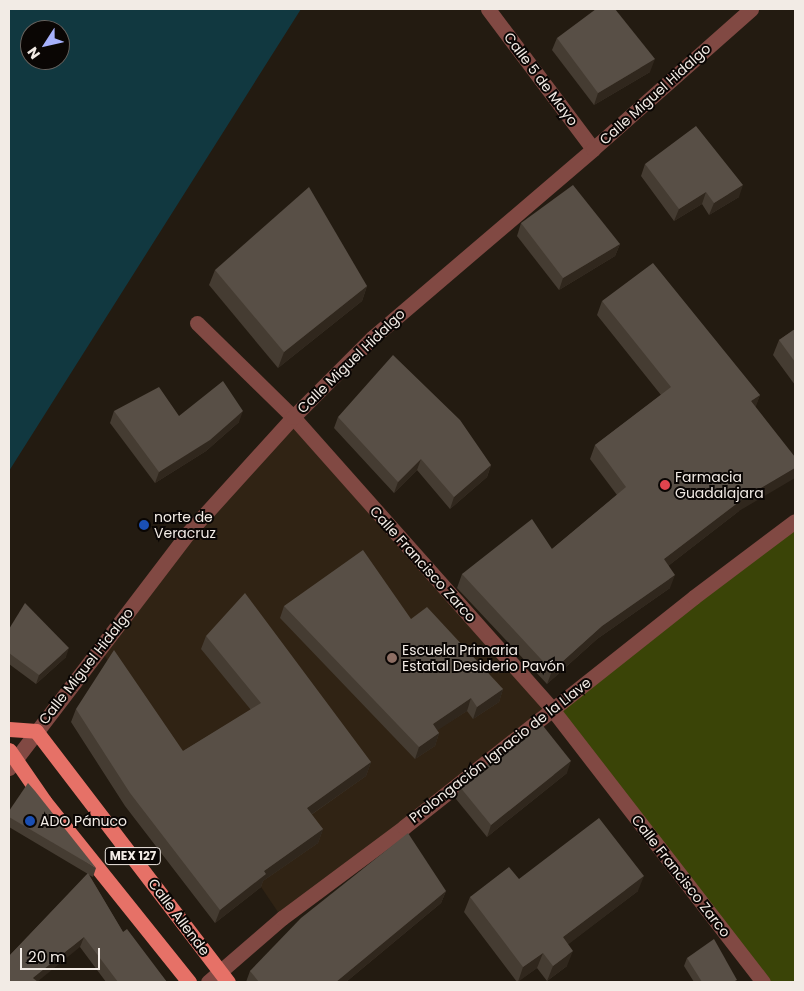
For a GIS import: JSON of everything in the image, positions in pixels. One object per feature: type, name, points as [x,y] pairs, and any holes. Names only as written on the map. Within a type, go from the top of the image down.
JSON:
[{"type":"main road","points":[[9,729],[36,731]]},
{"type":"main road","name":"Calle Allende","points":[[36,731],[224,977]]},
{"type":"main road","name":"MEX 127","points":[[11,759],[189,982]]},
{"type":"street","name":"Calle 5 de Mayo","points":[[488,9],[593,149]]},
{"type":"street","name":"Calle Miguel Hidalgo","points":[[11,759],[36,731],[186,534],[293,417],[372,338],[593,149],[751,9]]},
{"type":"street","name":"Calle Francisco Zarco","points":[[197,323],[293,417],[552,709],[763,982]]},
{"type":"street","name":"Prolongación Ignacio de la Llave","points":[[208,982],[224,977],[282,918],[404,827],[552,709],[795,521]]},
{"type":"shaded area","points":[[290,413],[552,709],[282,918],[98,646]]},
{"type":"green space","points":[[795,521],[795,982],[763,982],[552,709]]},
{"type":"water","points":[[9,9],[301,9],[9,471]]},
{"type":"building","points":[[596,9],[615,9],[655,59],[598,93],[557,38]]},
{"type":"building","points":[[696,126],[743,185],[714,203],[706,192],[679,209],[645,164]]},
{"type":"building","points":[[573,185],[620,244],[563,278],[521,223]]},
{"type":"building","points":[[309,187],[367,286],[284,352],[215,270]]},
{"type":"building","points":[[653,263],[760,395],[751,401],[795,457],[795,468],[744,498],[664,559],[675,575],[602,626],[552,671],[462,574],[532,519],[552,549],[626,487],[595,445],[671,387],[602,301]]},
{"type":"building","points":[[795,329],[795,362],[779,340]]},
{"type":"building","points":[[393,355],[460,420],[491,465],[454,497],[421,459],[398,482],[338,417]]},
{"type":"building","points":[[223,381],[243,411],[210,440],[159,472],[114,411],[159,387],[179,416]]},
{"type":"building","points":[[363,550],[411,619],[427,607],[503,689],[477,707],[471,698],[433,724],[439,733],[419,747],[284,606]]},
{"type":"building","points":[[245,593],[371,762],[307,808],[323,829],[264,871],[266,874],[220,910],[130,793],[76,709],[114,650],[183,751],[261,703],[206,636]]},
{"type":"building","points":[[25,603],[69,648],[39,675],[9,653],[9,629]]},
{"type":"building","points":[[540,722],[571,761],[491,825],[460,787]]},
{"type":"building","name":"ADO Pánuco","points":[[28,783],[96,868],[9,817],[9,811]]},
{"type":"building","points":[[599,818],[644,876],[563,937],[573,951],[553,966],[543,953],[523,967],[470,897],[509,867],[519,879]]},
{"type":"building","points":[[408,833],[446,891],[336,982],[259,982],[250,971],[301,918]]},
{"type":"building","points":[[88,873],[123,932],[127,929],[167,982],[118,982],[84,937],[33,978],[38,982],[9,982],[9,955]]},
{"type":"building","points":[[714,939],[737,980],[733,982],[702,982],[687,958]]},
{"type":"place","name":"Farmacia Guadalajara","points":[[665,485]]},
{"type":"place","name":"norte de Veracruz","points":[[144,525]]},
{"type":"place","name":"Escuela Primaria Estatal Desiderio Pavón","points":[[392,658]]},
{"type":"place","name":"ADO Pánuco","points":[[30,821]]}]
